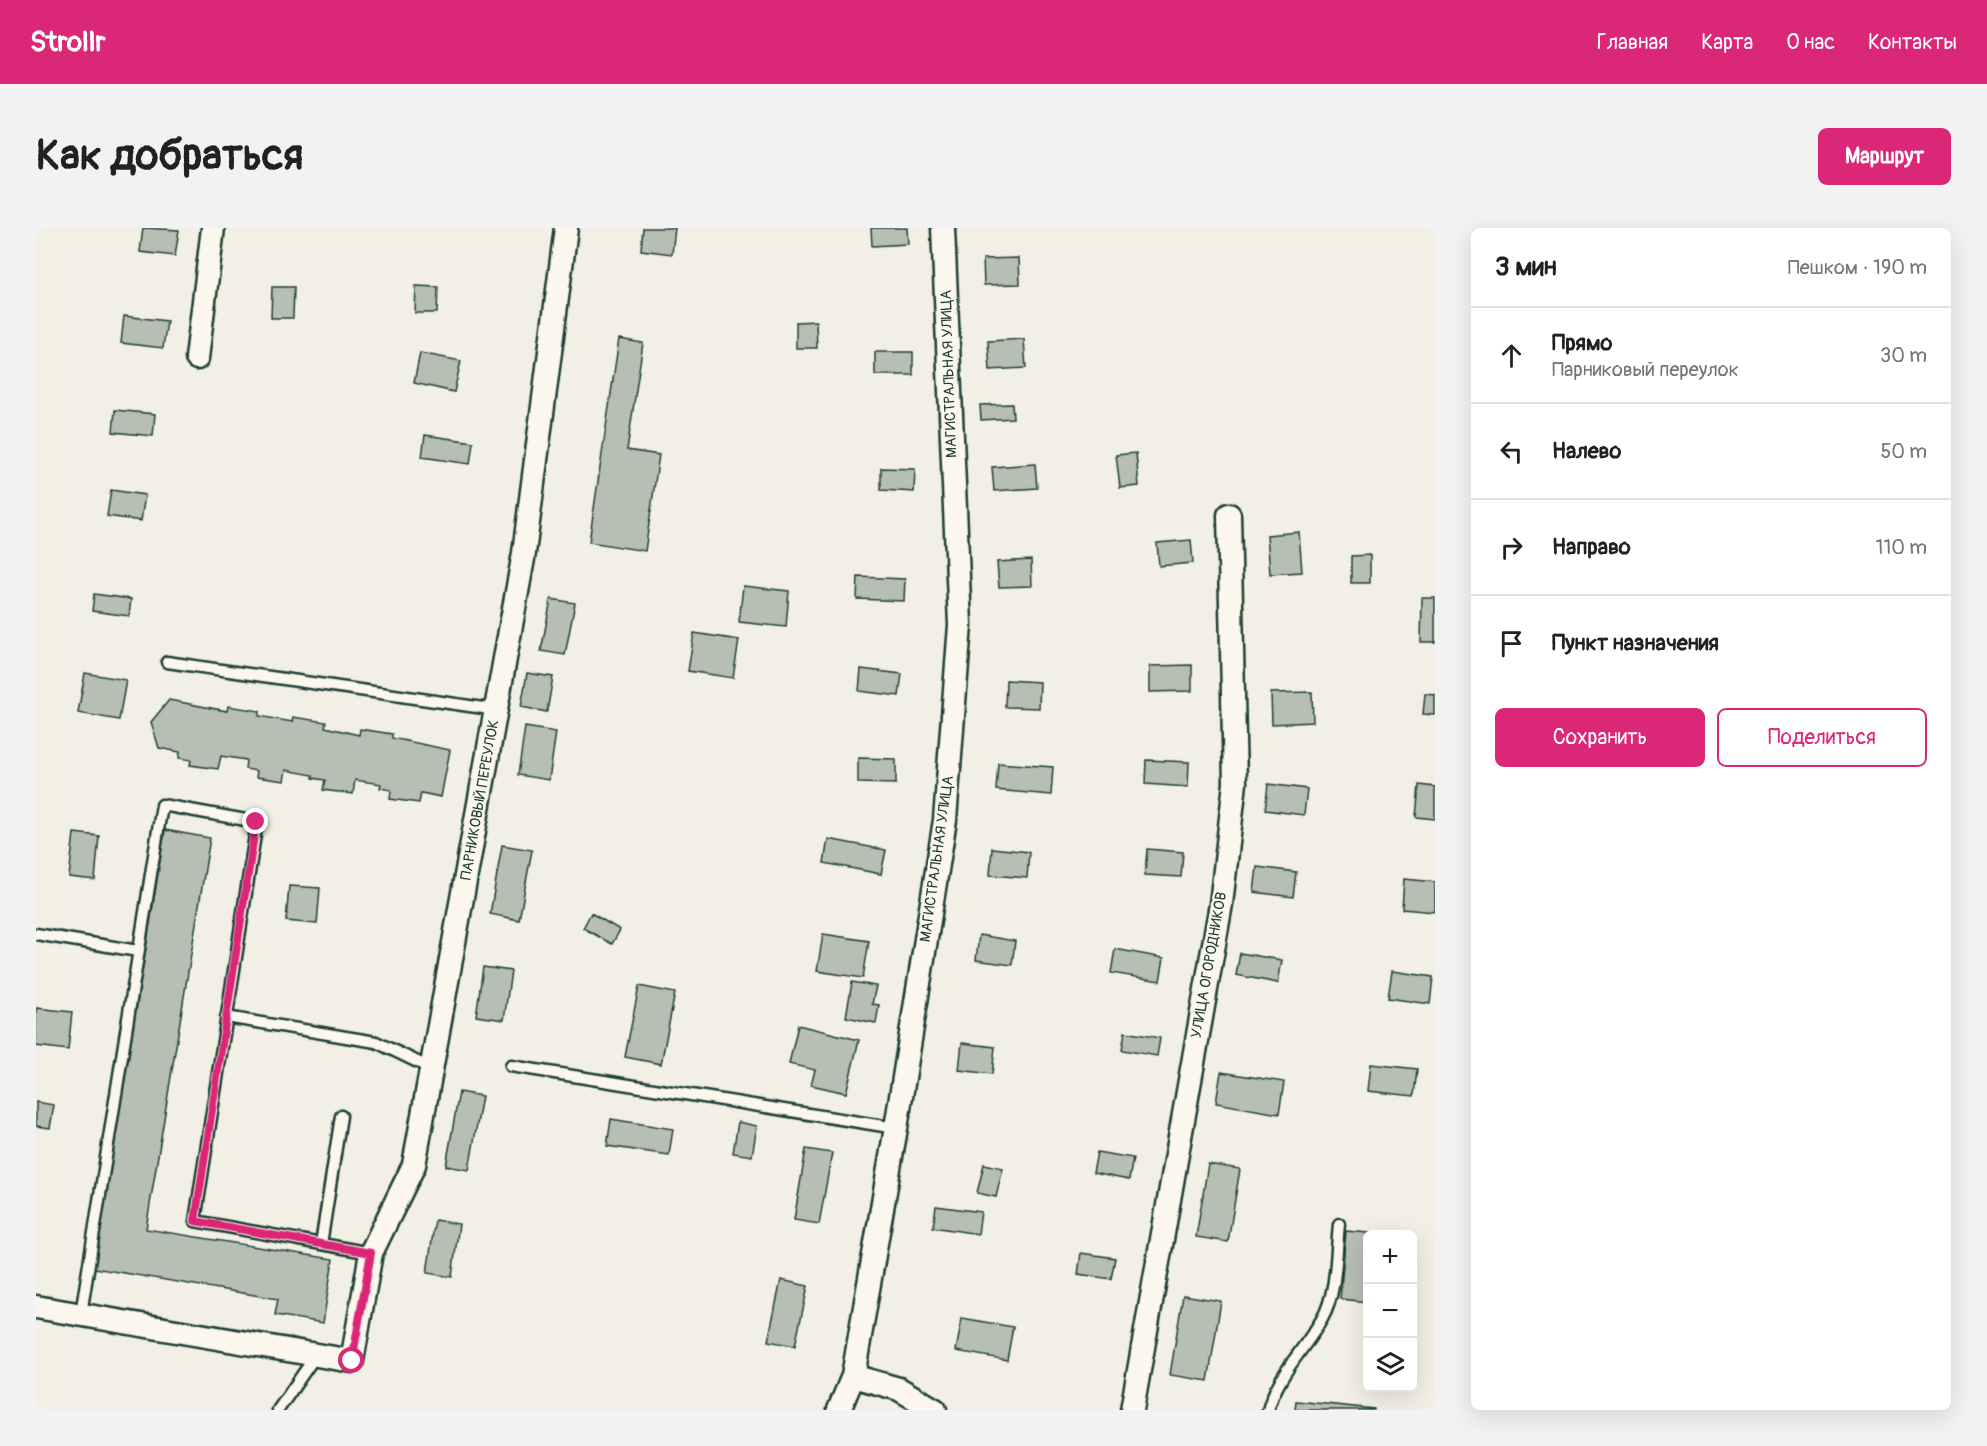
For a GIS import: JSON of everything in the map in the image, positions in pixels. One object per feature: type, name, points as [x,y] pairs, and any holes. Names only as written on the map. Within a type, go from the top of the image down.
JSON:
[{"type":"street","points":[[197,358],[213,228]]},
{"type":"street","name":"ПАРНИКОВЫЙ ПЕРЕУЛОК","points":[[316,1355],[352,1361],[371,1253],[414,1166],[525,553],[566,228]]},
{"type":"street","name":"МАГИСТРАЛЬНАЯ УЛИЦА","points":[[839,1410],[853,1376],[896,1128],[945,820],[960,625],[943,228]]},
{"type":"street","name":"УЛИЦА ОГОРОДНИКОВ","points":[[1132,1410],[1221,904],[1235,783],[1229,515]]},
{"type":"street","points":[[36,1307],[316,1355]]},
{"type":"street","points":[[853,1376],[899,1389],[935,1410]]},
{"type":"lane","points":[[167,662],[497,710]]},
{"type":"lane","points":[[81,1314],[162,805],[256,822],[195,1221],[371,1253]]},
{"type":"lane","points":[[36,934],[138,951]]},
{"type":"lane","points":[[226,1017],[376,1042],[432,1068]]},
{"type":"lane","points":[[511,1066],[896,1128]]},
{"type":"lane","points":[[321,1244],[342,1116]]},
{"type":"lane","points":[[1268,1410],[1272,1396],[1287,1368],[1323,1318],[1331,1297],[1339,1224]]},
{"type":"lane","points":[[278,1410],[316,1355]]},
{"type":"building","points":[[143,228],[179,230],[175,256],[140,252]]},
{"type":"building","points":[[643,228],[675,228],[672,254],[641,250]]},
{"type":"building","points":[[871,228],[907,228],[908,244],[872,246]]},
{"type":"building","points":[[1019,258],[1020,284],[984,285],[983,259]]},
{"type":"building","points":[[416,286],[438,287],[437,313],[415,313]]},
{"type":"building","points":[[272,287],[294,287],[293,318],[271,318]]},
{"type":"building","points":[[124,316],[167,321],[163,348],[121,343]]},
{"type":"building","points":[[816,321],[817,348],[796,348],[796,322]]},
{"type":"building","points":[[619,339],[643,343],[627,450],[659,455],[645,551],[589,542]]},
{"type":"building","points":[[1024,339],[1026,368],[990,370],[988,341]]},
{"type":"building","points":[[875,352],[913,352],[913,375],[875,375]]},
{"type":"building","points":[[420,353],[461,361],[454,392],[414,383]]},
{"type":"building","points":[[1012,404],[1013,418],[981,420],[980,405]]},
{"type":"building","points":[[115,410],[155,414],[153,436],[113,432]]},
{"type":"building","points":[[425,435],[473,442],[470,464],[422,457]]},
{"type":"building","points":[[1136,453],[1139,486],[1120,488],[1116,455]]},
{"type":"building","points":[[1035,464],[1037,488],[994,491],[992,467]]},
{"type":"building","points":[[881,468],[915,469],[914,492],[881,490]]},
{"type":"building","points":[[111,490],[145,495],[141,521],[107,516]]},
{"type":"building","points":[[1299,532],[1302,572],[1270,574],[1267,535]]},
{"type":"building","points":[[1191,540],[1193,563],[1159,566],[1157,543]]},
{"type":"building","points":[[1370,555],[1370,583],[1351,583],[1351,556]]},
{"type":"building","points":[[1031,560],[1032,586],[999,587],[997,562]]},
{"type":"building","points":[[858,577],[905,579],[904,601],[857,599]]},
{"type":"building","points":[[743,586],[789,591],[786,627],[739,622]]},
{"type":"building","points":[[94,594],[131,599],[129,616],[92,611]]},
{"type":"building","points":[[1422,598],[1435,598],[1435,642],[1421,642]]},
{"type":"building","points":[[551,599],[575,603],[565,655],[541,651]]},
{"type":"building","points":[[694,633],[739,640],[733,678],[688,671]]},
{"type":"building","points":[[1192,665],[1192,691],[1150,692],[1150,666]]},
{"type":"building","points":[[861,669],[902,674],[899,696],[859,691]]},
{"type":"building","points":[[85,673],[126,680],[119,720],[78,713]]},
{"type":"building","points":[[527,673],[553,677],[547,712],[521,707]]},
{"type":"building","points":[[1006,680],[1040,682],[1039,708],[1005,707]]},
{"type":"building","points":[[1312,692],[1313,722],[1272,724],[1271,693]]},
{"type":"building","points":[[1425,694],[1435,695],[1435,715],[1423,714]]},
{"type":"building","points":[[169,700],[227,711],[228,706],[260,711],[259,716],[292,722],[293,717],[326,722],[325,727],[359,735],[360,729],[392,734],[392,738],[450,750],[441,797],[421,793],[419,803],[390,799],[391,790],[380,788],[381,784],[355,780],[353,794],[323,790],[325,780],[313,778],[313,775],[286,770],[284,781],[256,777],[257,771],[245,769],[246,760],[221,756],[218,769],[190,765],[191,760],[179,758],[180,752],[159,748],[151,722]]},
{"type":"building","points":[[525,727],[556,732],[549,780],[518,775]]},
{"type":"building","points":[[858,758],[896,759],[896,784],[858,783]]},
{"type":"building","points":[[1146,760],[1189,762],[1188,787],[1145,784]]},
{"type":"building","points":[[998,763],[1053,767],[1051,795],[996,790]]},
{"type":"building","points":[[1268,784],[1307,789],[1304,815],[1265,810]]},
{"type":"building","points":[[1419,785],[1435,787],[1435,819],[1416,817]]},
{"type":"building","points":[[165,830],[210,838],[146,1229],[333,1259],[323,1323],[275,1315],[278,1299],[94,1268]]},
{"type":"building","points":[[74,833],[99,836],[95,880],[69,877]]},
{"type":"building","points":[[828,839],[886,850],[881,874],[824,863]]},
{"type":"building","points":[[502,845],[532,850],[519,920],[490,914]]},
{"type":"building","points":[[992,848],[1029,852],[1027,878],[990,875]]},
{"type":"building","points":[[1147,849],[1183,852],[1181,877],[1145,875]]},
{"type":"building","points":[[1257,867],[1296,872],[1293,897],[1254,892]]},
{"type":"building","points":[[1404,879],[1435,882],[1435,912],[1402,909]]},
{"type":"building","points":[[289,886],[320,888],[317,924],[286,921]]},
{"type":"building","points":[[591,913],[620,930],[612,944],[583,928]]},
{"type":"building","points":[[823,934],[869,941],[863,978],[817,971]]},
{"type":"building","points":[[979,935],[1015,941],[1012,965],[976,960]]},
{"type":"building","points":[[1115,949],[1164,958],[1160,981],[1111,973]]},
{"type":"building","points":[[1240,953],[1282,960],[1278,983],[1236,975]]},
{"type":"building","points":[[483,967],[511,971],[504,1020],[476,1016]]},
{"type":"building","points":[[1392,971],[1433,977],[1430,1004],[1388,998]]},
{"type":"building","points":[[852,982],[876,986],[872,1004],[879,1005],[876,1023],[846,1017]]},
{"type":"building","points":[[639,986],[675,993],[661,1064],[625,1057]]},
{"type":"building","points":[[36,1008],[72,1012],[68,1050],[36,1046]]},
{"type":"building","points":[[798,1025],[859,1040],[846,1093],[811,1085],[815,1070],[789,1064]]},
{"type":"building","points":[[1125,1032],[1160,1038],[1157,1056],[1122,1050]]},
{"type":"building","points":[[962,1043],[995,1047],[992,1074],[959,1070]]},
{"type":"building","points":[[1371,1064],[1417,1069],[1414,1096],[1368,1091]]},
{"type":"building","points":[[1221,1072],[1284,1082],[1279,1114],[1216,1103]]},
{"type":"building","points":[[459,1092],[482,1096],[469,1170],[446,1166]]},
{"type":"building","points":[[36,1102],[54,1105],[50,1128],[36,1126]]},
{"type":"building","points":[[611,1119],[673,1129],[669,1155],[607,1146]]},
{"type":"building","points":[[738,1122],[757,1126],[752,1156],[733,1153]]},
{"type":"building","points":[[806,1149],[832,1153],[819,1224],[794,1220]]},
{"type":"building","points":[[1097,1152],[1133,1158],[1129,1180],[1093,1173]]},
{"type":"building","points":[[984,1164],[1003,1168],[996,1197],[977,1193]]},
{"type":"building","points":[[1208,1164],[1240,1169],[1228,1242],[1196,1237]]},
{"type":"building","points":[[936,1206],[981,1212],[978,1234],[933,1227]]},
{"type":"building","points":[[435,1220],[459,1224],[452,1277],[427,1273]]},
{"type":"building","points":[[1346,1231],[1363,1232],[1363,1301],[1340,1299]]},
{"type":"building","points":[[1081,1253],[1115,1258],[1111,1279],[1078,1274]]},
{"type":"building","points":[[781,1280],[808,1286],[795,1346],[768,1341]]},
{"type":"building","points":[[1183,1295],[1221,1301],[1208,1381],[1170,1375]]},
{"type":"building","points":[[962,1318],[1013,1327],[1007,1360],[956,1351]]},
{"type":"building","points":[[1296,1401],[1374,1409],[1374,1410],[1295,1410]]},
{"type":"route","points":[[256,822],[195,1221],[371,1253],[352,1361]]}]
